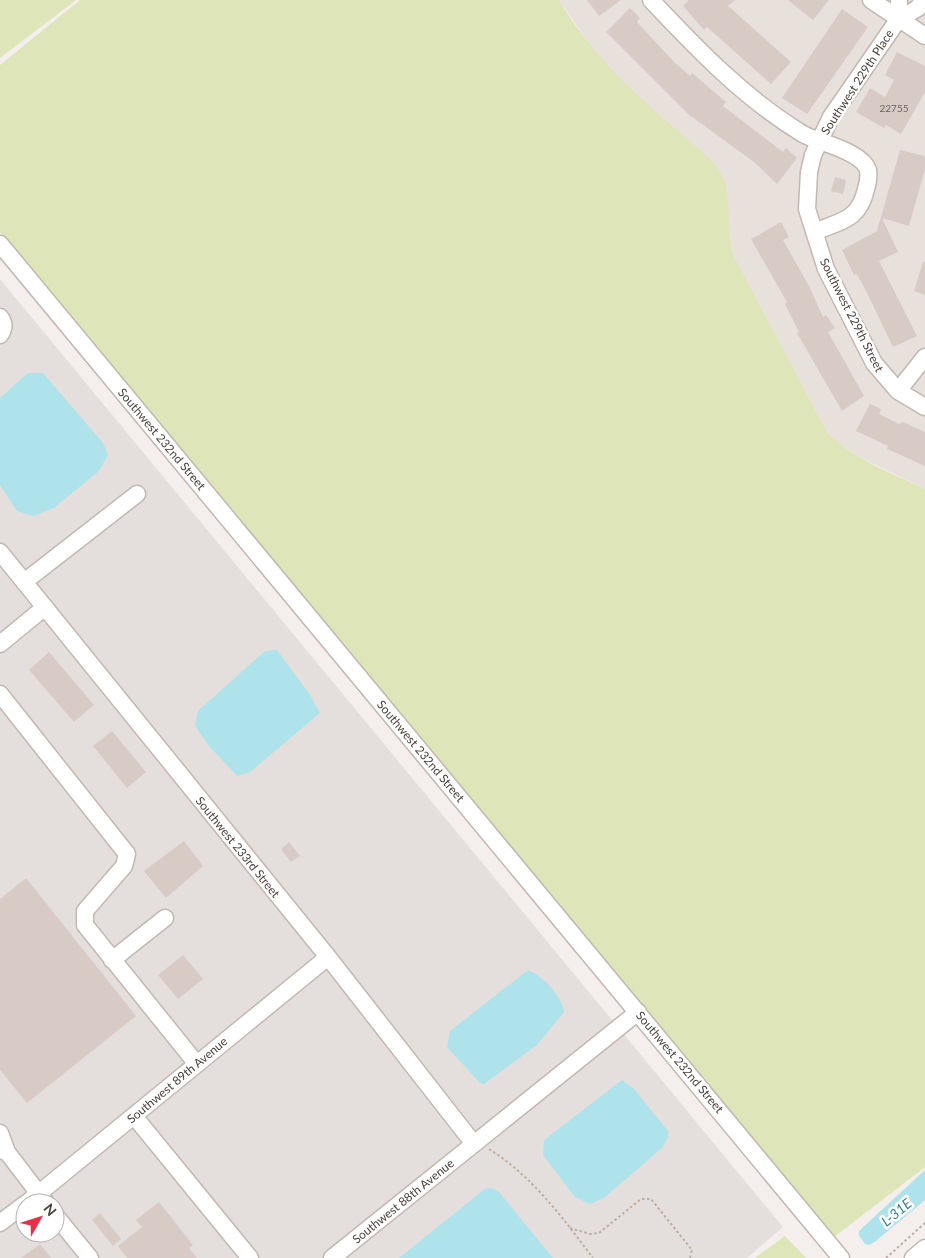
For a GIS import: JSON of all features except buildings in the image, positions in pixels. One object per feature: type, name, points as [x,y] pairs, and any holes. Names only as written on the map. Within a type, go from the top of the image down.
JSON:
[{"type":"street","points":[[872,0],[898,20],[925,36]]},
{"type":"street","name":"Southwest 229th Place","points":[[898,20],[899,0]]},
{"type":"street","name":"Southwest 229th Place","points":[[814,232],[807,209],[809,172],[819,142],[831,117],[898,20],[918,8],[923,0]]},
{"type":"street","points":[[654,1],[722,72],[796,130],[819,142],[834,146],[859,158],[868,171],[864,201],[857,212],[845,220],[814,232]]},
{"type":"street","name":"Southwest 229th Street","points":[[814,232],[826,269],[879,370],[898,391],[925,407]]},
{"type":"street","name":"Southwest 232nd Street","points":[[0,244],[841,1258]]},
{"type":"street","points":[[0,317],[3,321],[4,330],[0,335]]},
{"type":"street","points":[[898,391],[925,357]]},
{"type":"street","points":[[24,582],[137,494]]},
{"type":"street","name":"Southwest 233rd Street","points":[[0,552],[328,957],[475,1142]]},
{"type":"street","points":[[0,644],[45,607]]},
{"type":"street","points":[[0,694],[128,854],[124,866],[85,911],[85,925],[196,1063]]},
{"type":"street","points":[[112,960],[165,918]]},
{"type":"street","name":"Southwest 89th Avenue","points":[[43,1193],[196,1063],[328,957]]},
{"type":"street","name":"Southwest 88th Avenue","points":[[332,1258],[638,1012]]},
{"type":"street","points":[[134,1116],[250,1258]]},
{"type":"street","points":[[0,1133],[4,1151],[29,1193]]},
{"type":"street","name":"Southwest 89th Avenue","points":[[0,1223],[15,1213]]},
{"type":"street","points":[[65,1227],[90,1258]]},
{"type":"street","points":[[913,1258],[925,1248]]},
{"type":"path","points":[[475,1142],[512,1163],[570,1228],[593,1258]]},
{"type":"path","points":[[570,1228],[590,1234],[598,1233],[641,1199],[651,1199],[692,1250],[690,1258]]},
{"type":"path","points":[[886,1258],[925,1222]]},
{"type":"shaded area","points":[[559,0],[925,0],[925,489],[859,457],[836,441],[827,432],[734,256],[727,227],[728,207],[628,87],[596,54]]},
{"type":"shaded area","points":[[0,279],[783,1227],[747,1258],[0,1258]]},
{"type":"green space","points":[[0,0],[76,0],[0,58]]},
{"type":"green space","points":[[80,0],[559,0],[574,23],[609,66],[647,104],[709,158],[718,169],[727,192],[729,229],[734,256],[827,432],[837,442],[860,458],[925,489],[925,1167],[834,1237],[0,232],[0,65]]},
{"type":"green space","points":[[785,1236],[806,1258],[755,1258]]},
{"type":"water","points":[[28,373],[43,373],[103,443],[108,455],[99,471],[54,508],[33,516],[17,511],[0,485],[0,398]]},
{"type":"water","points":[[277,650],[310,695],[320,713],[250,772],[237,776],[209,746],[195,726],[198,711],[265,651]]},
{"type":"water","points":[[528,970],[540,977],[551,987],[556,993],[564,1012],[537,1045],[484,1084],[480,1083],[447,1047],[450,1031]]},
{"type":"water","points":[[622,1080],[634,1089],[668,1131],[668,1138],[662,1148],[604,1198],[590,1204],[575,1197],[543,1155],[544,1140]]},
{"type":"water","name":"L-31E","points":[[925,1170],[925,1200],[876,1241],[869,1245],[865,1244],[859,1236],[859,1231]]},
{"type":"water","points":[[486,1188],[499,1192],[553,1258],[399,1258]]}]
